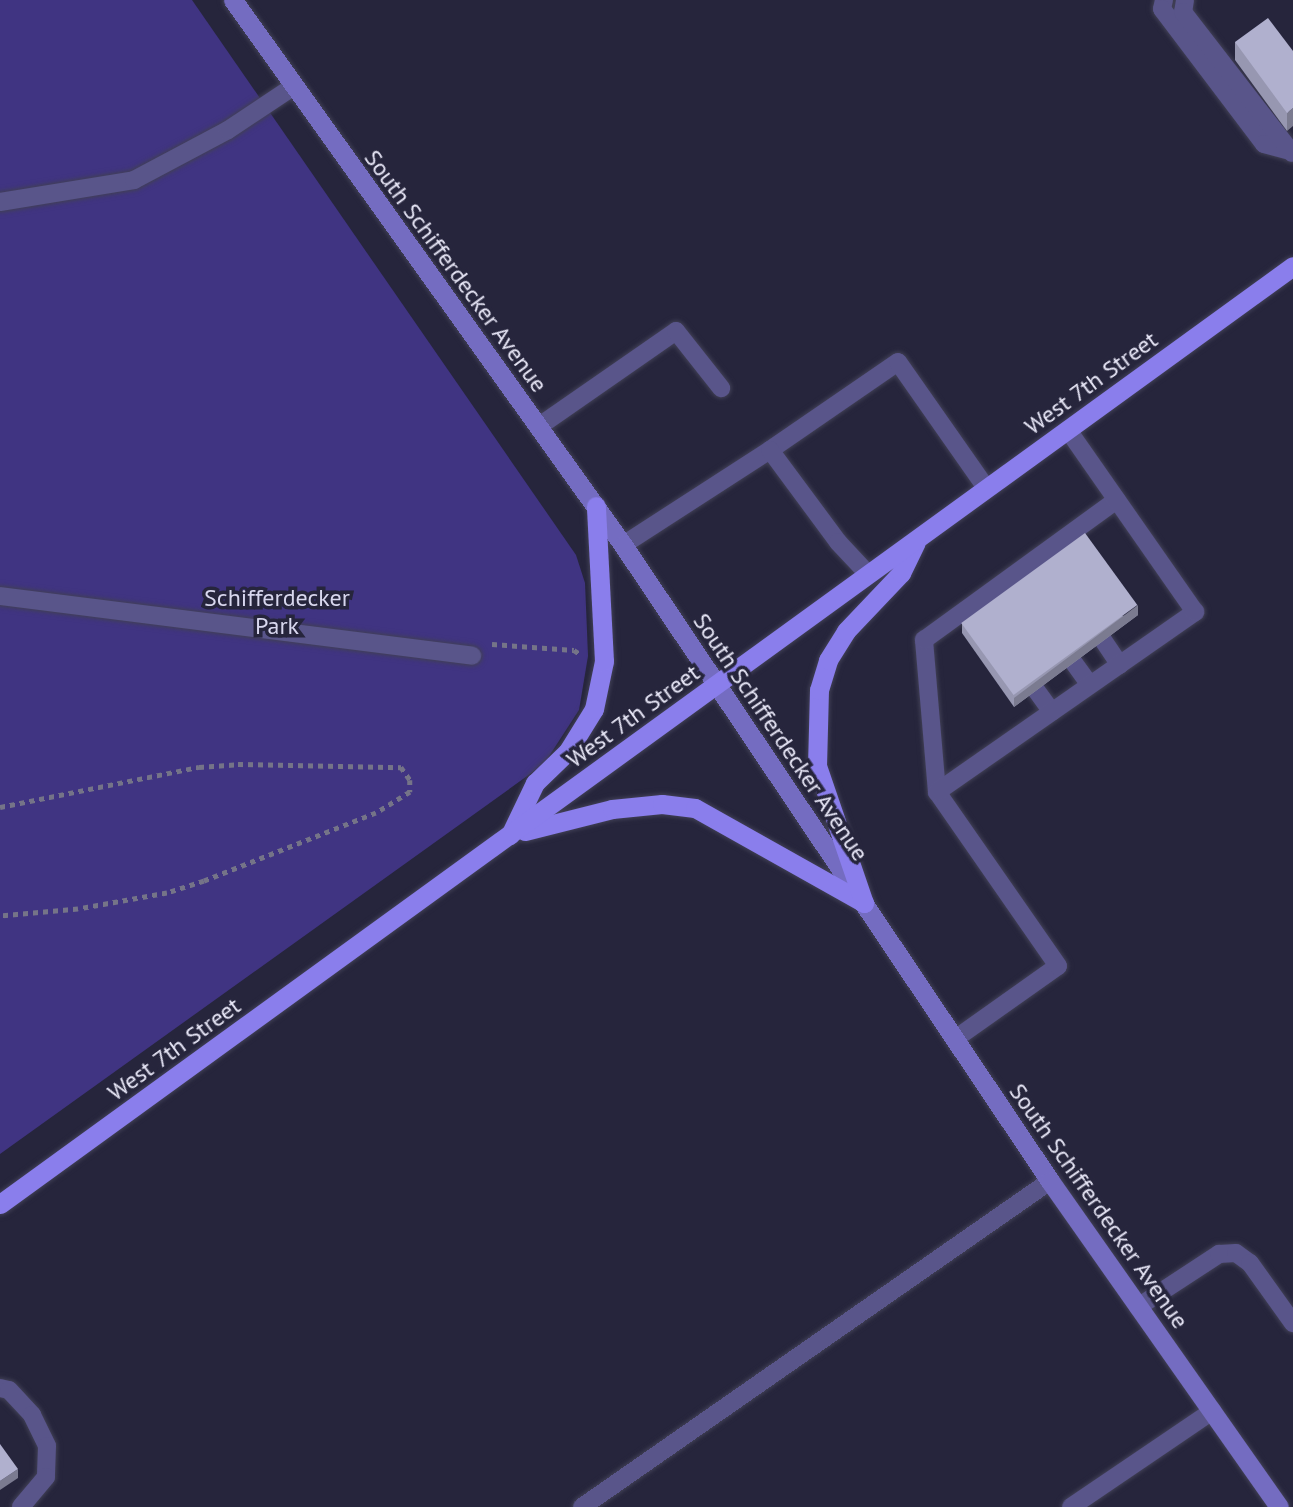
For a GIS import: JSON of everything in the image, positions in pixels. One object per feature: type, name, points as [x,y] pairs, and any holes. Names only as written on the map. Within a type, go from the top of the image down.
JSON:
[{"type":"main road","name":"South Schifferdecker Avenue","points":[[233,0],[596,506],[1050,1181],[1279,1507]]},
{"type":"main road","name":"West 7th Street","points":[[0,1204],[1293,265]]},
{"type":"main road","points":[[510,835],[535,783],[568,751],[594,709],[604,660],[596,506]]},
{"type":"main road","points":[[864,903],[817,766],[819,690],[828,660],[846,631],[901,573],[917,540]]},
{"type":"main road","points":[[510,835],[612,809],[662,804],[695,807],[864,903]]},
{"type":"lane","points":[[1164,0],[1162,9],[1264,144],[1293,153]]},
{"type":"lane","points":[[1185,0],[1183,12],[1293,153]]},
{"type":"lane","points":[[0,202],[134,180],[228,130],[294,86]]},
{"type":"lane","points":[[538,427],[676,331],[721,388]]},
{"type":"lane","points":[[623,545],[770,450],[898,362],[988,489]]},
{"type":"lane","points":[[937,792],[1195,612],[1069,430]]},
{"type":"lane","points":[[770,450],[869,575]]},
{"type":"lane","points":[[955,1039],[1058,966],[937,792],[924,640],[979,611],[1049,560],[1117,500]]},
{"type":"lane","points":[[0,596],[472,656]]},
{"type":"lane","points":[[1103,640],[1120,665]]},
{"type":"lane","points":[[1074,663],[1090,685]]},
{"type":"lane","points":[[1036,691],[1052,712]]},
{"type":"lane","points":[[582,1507],[1050,1181]]},
{"type":"lane","points":[[1138,1307],[1211,1258],[1236,1253],[1250,1263],[1293,1323]]},
{"type":"lane","points":[[0,1388],[9,1390],[32,1415],[47,1446],[46,1477],[21,1507]]},
{"type":"lane","points":[[1071,1507],[1212,1411]]},
{"type":"lane","points":[[1285,1507],[1293,1502]]},
{"type":"path","points":[[472,656],[486,644],[574,650],[583,662]]},
{"type":"path","points":[[0,807],[199,767],[238,764],[401,767],[410,780],[410,792],[376,813],[204,881],[167,893],[78,909],[0,916]]},
{"type":"green space","name":"Schifferdecker Park","points":[[0,0],[192,0],[576,555],[585,583],[588,656],[579,710],[544,764],[0,1154]]},
{"type":"building","points":[[1268,18],[1293,51],[1293,108],[1287,113],[1235,42]]},
{"type":"building","points":[[1085,533],[1137,605],[1014,695],[961,623]]},
{"type":"building","points":[[0,1444],[18,1469],[0,1481]]}]
